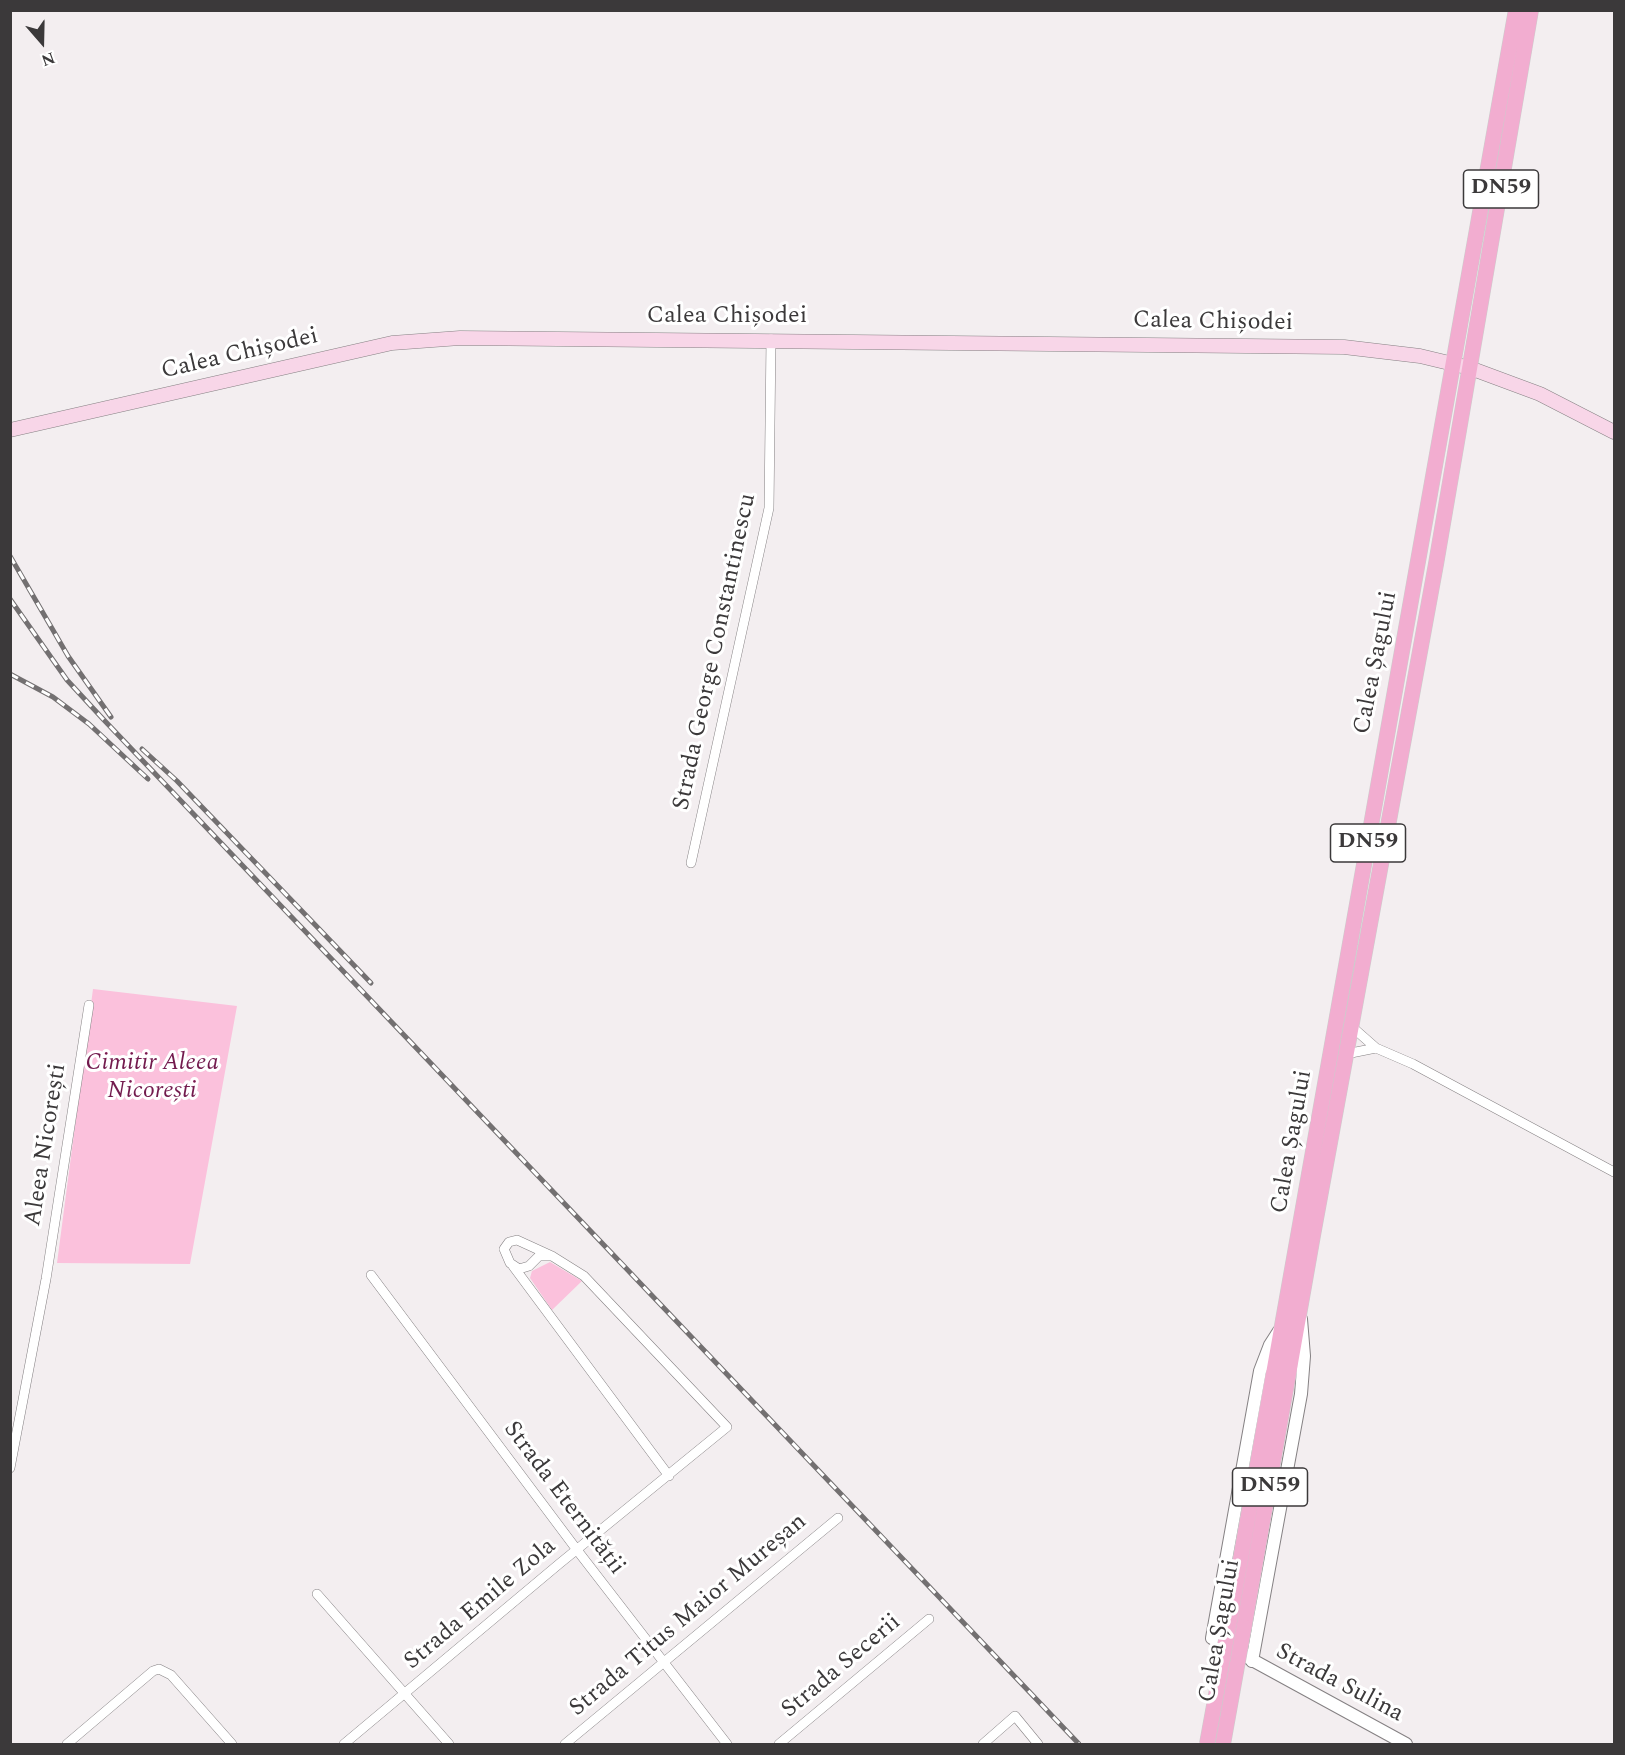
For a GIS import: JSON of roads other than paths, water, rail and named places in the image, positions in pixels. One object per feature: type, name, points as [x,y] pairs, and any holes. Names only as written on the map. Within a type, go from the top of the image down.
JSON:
[{"type":"main road","name":"Calea Șagului","points":[[1207,1744],[1516,10]]},
{"type":"main road","name":"Calea Șagului","points":[[1223,1744],[1470,368],[1531,10]]},
{"type":"main road","name":"Calea Chișodei","points":[[10,430],[414,340],[771,339],[1344,346],[1453,362],[1540,394],[1614,432]]},
{"type":"street","name":"Strada George Constantinescu","points":[[691,863],[769,508],[771,339]]},
{"type":"street","name":"Aleea Nicorești","points":[[10,1468],[46,1279],[89,1005]]},
{"type":"street","points":[[1351,1026],[1376,1048],[1413,1064],[1614,1172]]},
{"type":"street","points":[[1346,1054],[1376,1048]]},
{"type":"street","points":[[552,1256],[529,1244],[515,1240],[506,1244],[504,1252],[669,1476]]},
{"type":"street","points":[[525,1281],[524,1275],[531,1264],[534,1252],[529,1244]]},
{"type":"street","points":[[512,1265],[519,1269],[531,1264],[543,1254],[552,1256]]},
{"type":"street","name":"Strada Emile Zola","points":[[344,1744],[727,1427],[594,1284],[552,1256]]},
{"type":"street","name":"Strada Eternității","points":[[371,1275],[577,1550],[727,1744]]},
{"type":"street","name":"Calea Șagului","points":[[1252,1661],[1301,1394],[1304,1356],[1300,1313]]},
{"type":"street","name":"Calea Șagului","points":[[1212,1638],[1260,1371],[1270,1345],[1283,1324]]},
{"type":"street","name":"Strada Titus Maior Mureșan","points":[[565,1744],[838,1518]]},
{"type":"street","points":[[317,1594],[449,1744]]},
{"type":"street","name":"Strada Secerii","points":[[779,1744],[929,1618]]},
{"type":"street","name":"Strada Sulina","points":[[1212,1638],[1406,1744]]},
{"type":"street","points":[[67,1744],[153,1671],[164,1670],[232,1744]]},
{"type":"street","points":[[983,1744],[1015,1716],[1038,1744]]},
{"type":"railway","points":[[10,556],[68,656],[111,717]]},
{"type":"railway","points":[[10,599],[67,680],[103,719],[1079,1744]]},
{"type":"railway","points":[[10,674],[53,697],[89,724],[148,779]]},
{"type":"railway","points":[[142,749],[177,781],[371,983]]},
{"type":"park label","name":"Cimitir Aleea Nicorești","points":[[152,1078]]}]
